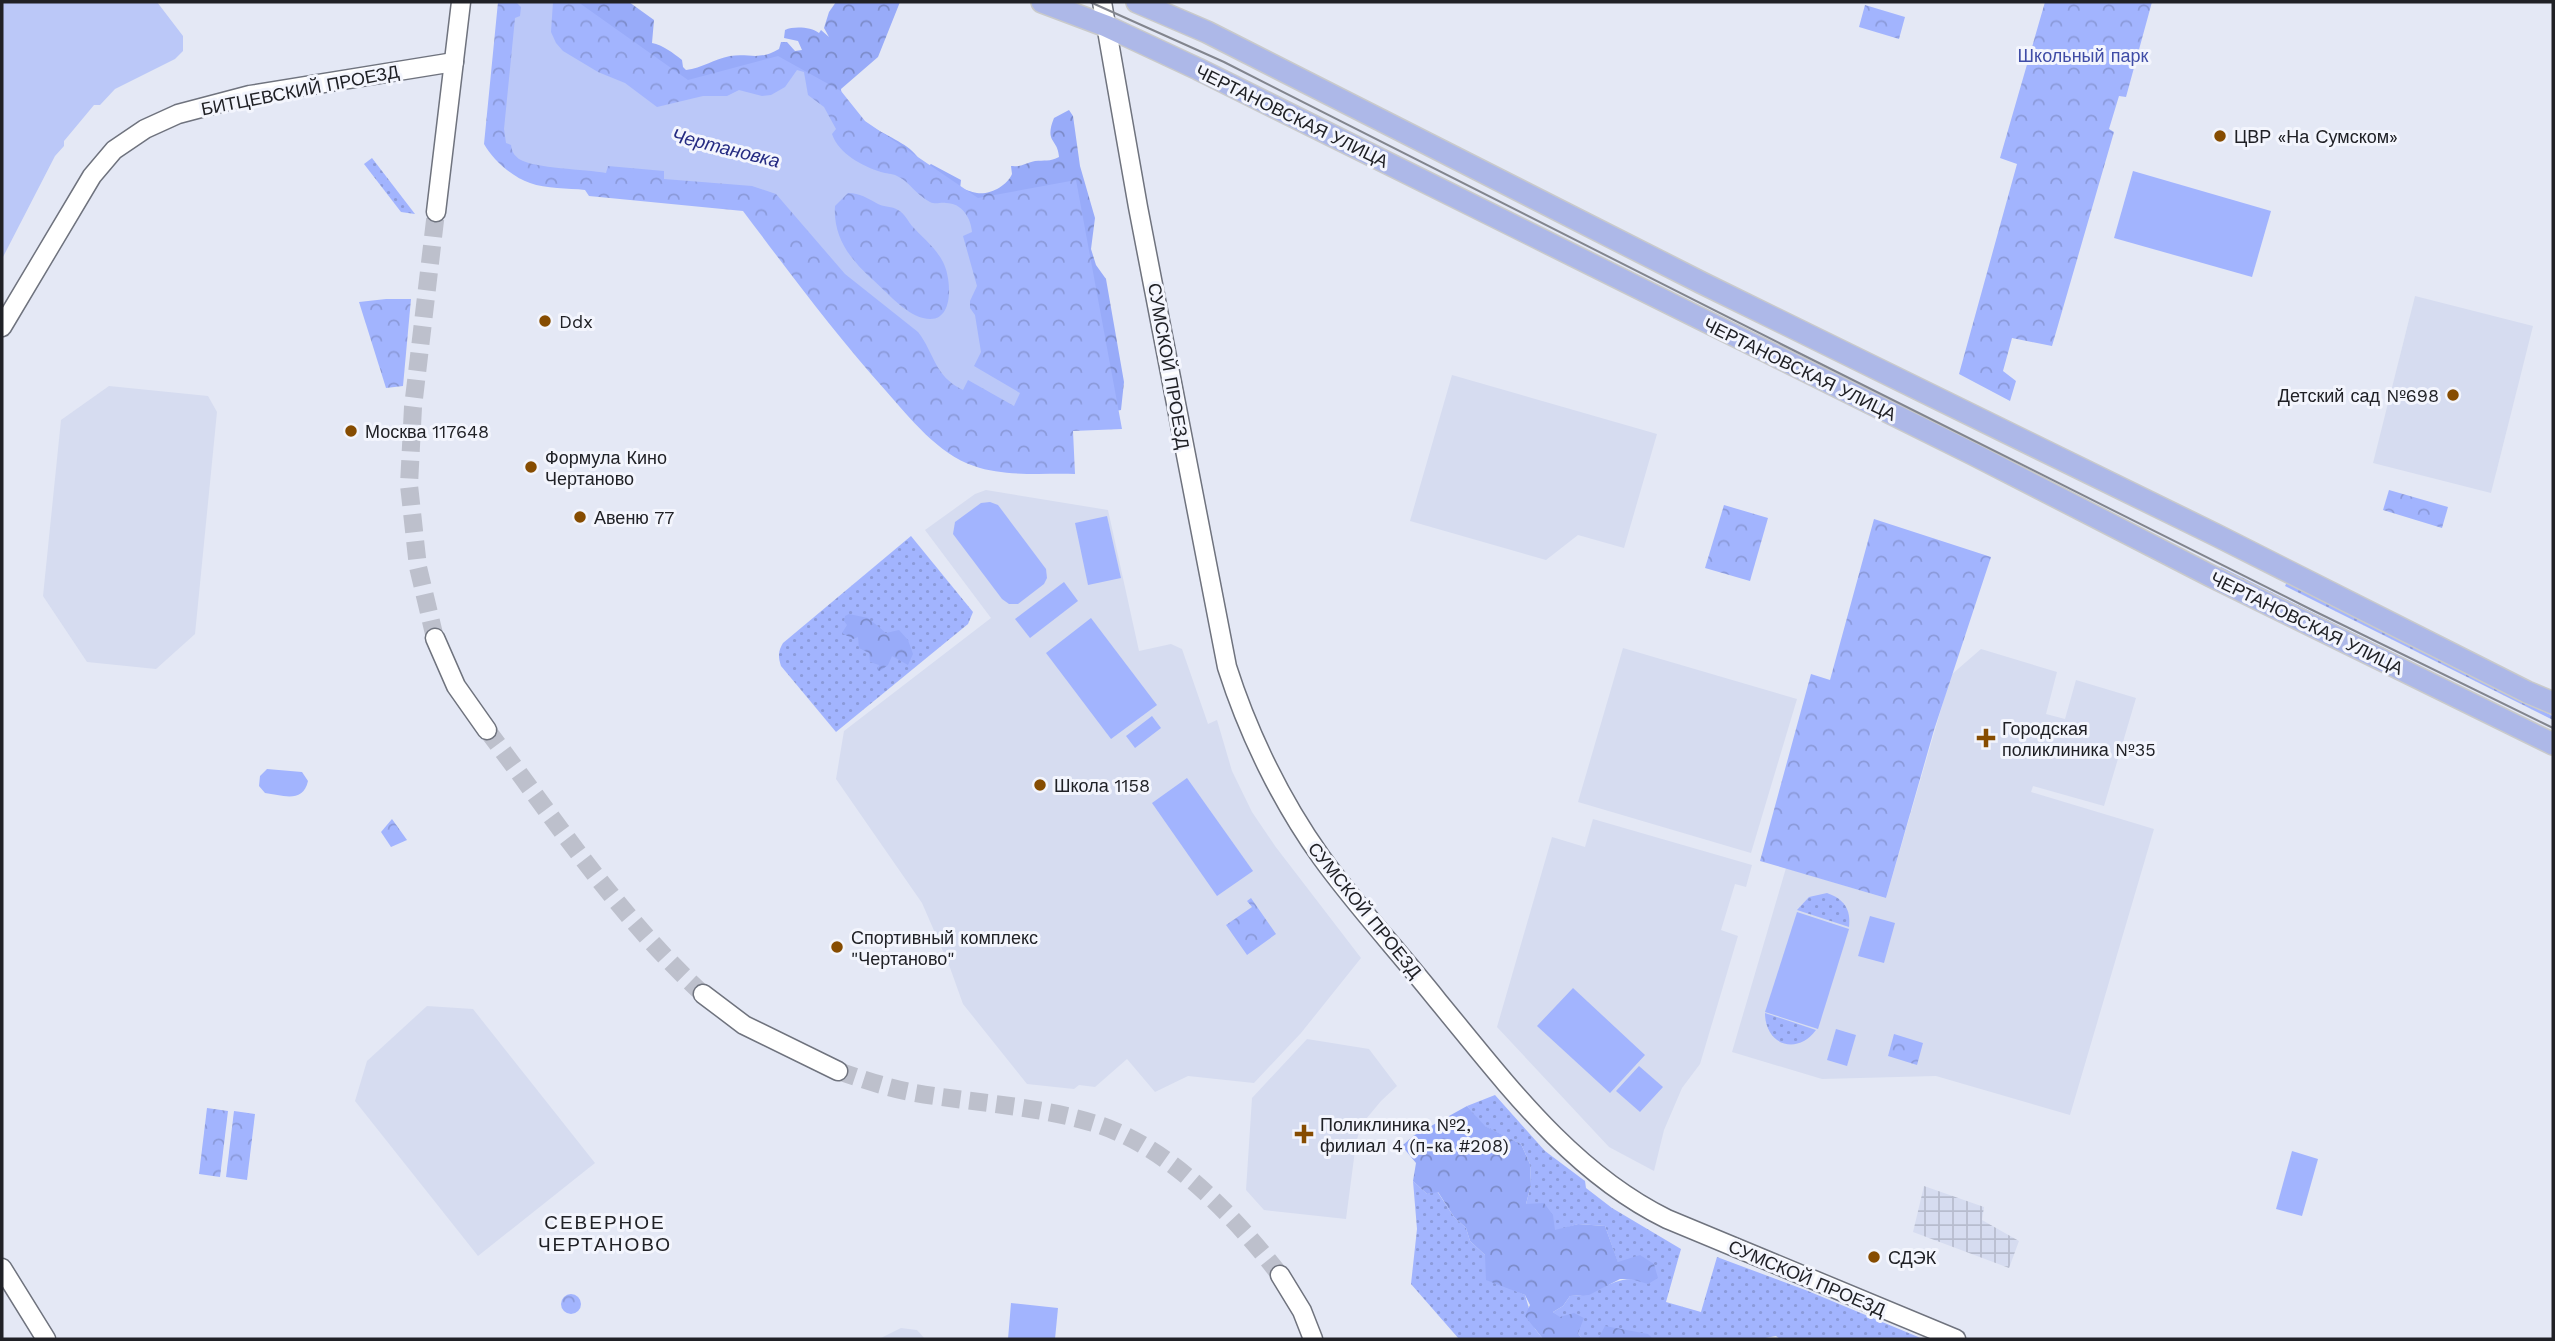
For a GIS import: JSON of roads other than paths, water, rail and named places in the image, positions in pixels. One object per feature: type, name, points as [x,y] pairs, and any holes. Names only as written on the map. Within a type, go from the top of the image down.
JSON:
[{"type":"main road","name":"ЧЕРТАНОВСКАЯ УЛИЦА","points":[[1042,2],[1106,26],[1198,69],[1986,461],[2292,617],[2553,744]]},
{"type":"main road","name":"ЧЕРТАНОВСКАЯ УЛИЦА","points":[[1137,2],[1207,33],[1702,283],[1947,402],[2480,670],[2553,703]]},
{"type":"main road","points":[[1926,431],[1935,432],[1947,426],[1952,414],[1947,402]]},
{"type":"main road","points":[[1986,461],[1983,451],[1987,440],[1993,432],[2003,430]]},
{"type":"street","points":[[436,212],[461,2]]},
{"type":"street","name":"СУМСКОЙ ПРОЕЗД","points":[[1101,2],[1227,667],[1252,738],[1311,843],[1517,1096],[1567,1148],[1611,1185],[1630,1199],[1667,1219],[1956,1339]]},
{"type":"street","name":"БИТЦЕВСКИЙ ПРОЕЗД","points":[[2,327],[97,169],[114,150],[145,129],[178,114],[250,95],[454,62]]},
{"type":"street","points":[[435,638],[457,686],[487,730]]},
{"type":"street","points":[[703,995],[744,1025],[838,1071]]},
{"type":"street","points":[[2,1268],[46,1339]]},
{"type":"street","points":[[1280,1275],[1302,1311],[1313,1339]]},
{"type":"water","points":[[2,2],[157,2],[183,36],[183,51],[175,59],[115,89],[100,105],[94,105],[64,141],[64,146],[55,156],[3,257]]},
{"type":"water","name":"Чертановка","points":[[516,2],[553,2],[551,32],[563,51],[598,72],[625,83],[657,107],[703,96],[727,96],[739,90],[762,96],[771,95],[785,87],[797,70],[804,72],[808,95],[824,107],[836,129],[832,134],[840,148],[866,166],[902,179],[930,202],[952,204],[961,208],[968,217],[972,232],[963,236],[977,286],[970,301],[970,308],[975,315],[981,352],[974,366],[1020,393],[1014,406],[968,380],[963,390],[946,378],[918,332],[845,274],[776,194],[752,186],[664,179],[664,171],[608,166],[606,173],[548,167],[519,159],[511,145],[506,143],[504,129],[515,18],[520,16],[521,7]],"holes":[[[848,193],[860,195],[900,212],[936,252],[946,270],[949,290],[946,309],[941,315],[933,319],[909,312],[850,255],[840,237],[835,217],[835,206]]]},
{"type":"tunnel","points":[[435,638],[418,567],[409,485],[413,407],[436,212]]},
{"type":"tunnel","points":[[487,730],[616,900],[643,933],[703,994]]},
{"type":"tunnel","points":[[838,1071],[910,1092],[1025,1108],[1071,1117],[1121,1133],[1173,1165],[1197,1185],[1242,1229],[1280,1275]]},
{"type":"tram line","points":[[1090,2],[1224,62],[1781,344],[2553,728]]},
{"type":"place","name":"ЦВР «На Сумском»","points":[[2220,136]]},
{"type":"place","name":"Ddx","points":[[545,321]]},
{"type":"place","name":"Детский сад №698","points":[[2453,395]]},
{"type":"place","name":"Москва 117648","points":[[351,431]]},
{"type":"place","name":"Формула Кино Чертаново","points":[[531,467]]},
{"type":"place","name":"Авеню 77","points":[[580,517]]},
{"type":"place","name":"Городская поликлиника №35","points":[[1986,738]]},
{"type":"place","name":"Школа 1158","points":[[1040,785]]},
{"type":"place","name":"Спортивный комплекс \"Чертаново\"","points":[[837,947]]},
{"type":"place","name":"Поликлиника №2, филиал 4 (п-ка #208)","points":[[1304,1134]]},
{"type":"place","name":"СДЭК","points":[[1874,1257]]},
{"type":"district","name":"СЕВЕРНОЕ ЧЕРТАНОВО","points":[[605,1233]]},
{"type":"park label","name":"Школьный парк","points":[[2083,55]]}]
